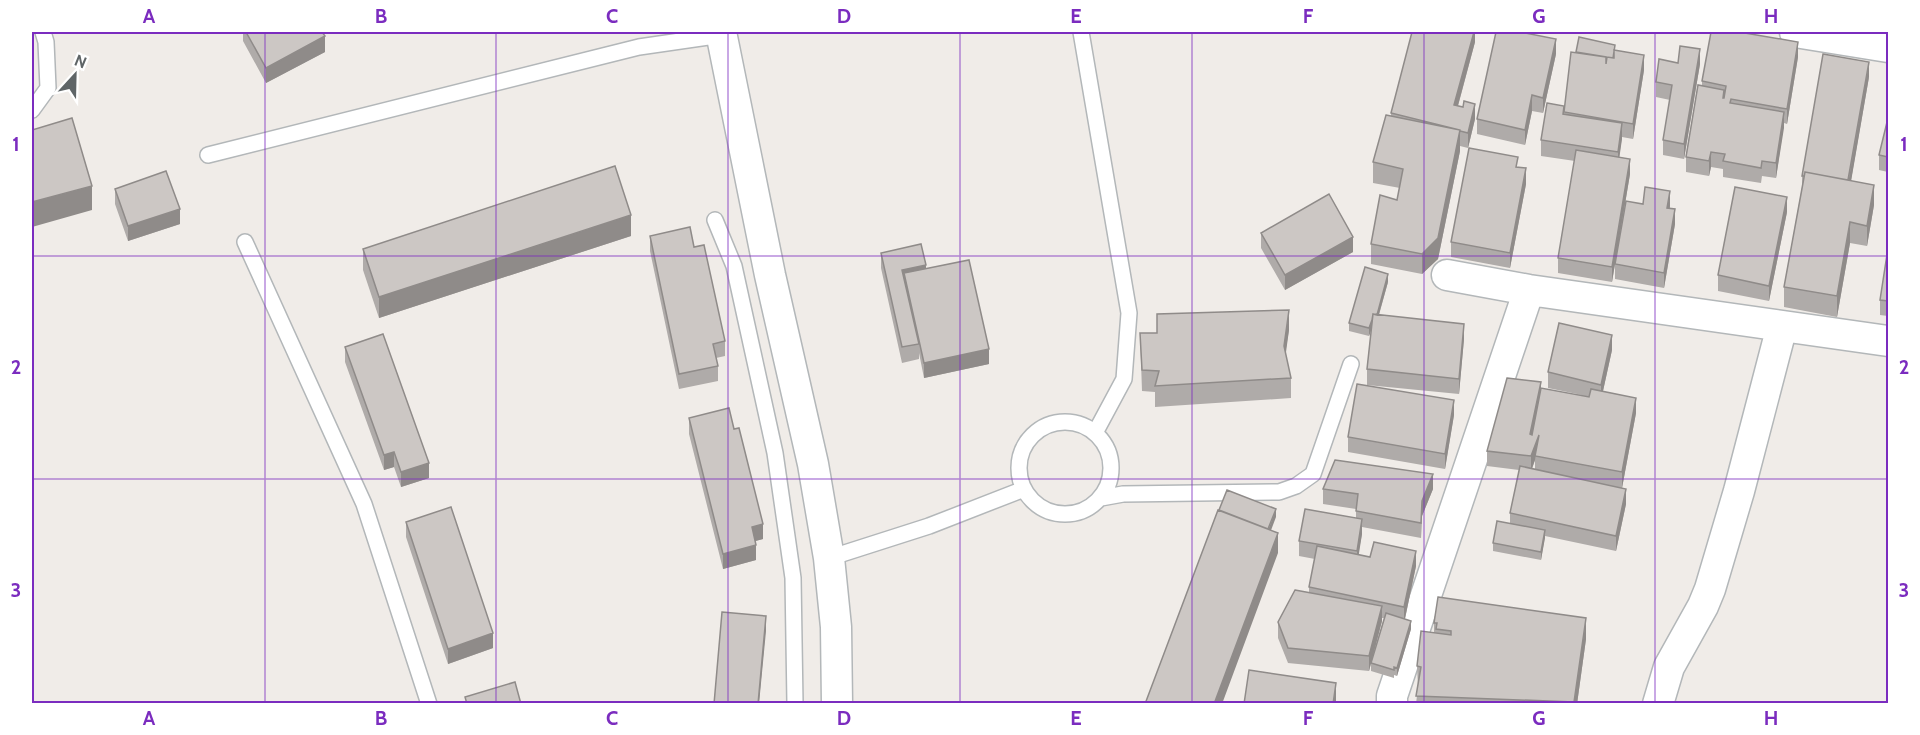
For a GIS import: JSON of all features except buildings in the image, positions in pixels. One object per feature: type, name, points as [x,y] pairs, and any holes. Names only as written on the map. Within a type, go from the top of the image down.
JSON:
[{"type":"street","points":[[1795,32],[1888,47]]},
{"type":"street","points":[[721,33],[770,275],[813,464],[829,558],[836,627],[837,704]]},
{"type":"street","points":[[1447,275],[1529,290],[1888,341]]},
{"type":"street","points":[[1392,704],[1392,696],[1529,290]]},
{"type":"street","points":[[1658,704],[1669,667],[1710,589],[1739,491],[1782,326]]},
{"type":"lane","points":[[32,110],[48,88],[46,42],[43,32]]},
{"type":"lane","points":[[1081,32],[1129,313],[1124,380],[1095,433]]},
{"type":"lane","points":[[208,155],[639,47],[721,33]]},
{"type":"lane","points":[[715,220],[734,266],[775,453],[793,578],[795,704]]},
{"type":"lane","points":[[245,242],[364,504],[429,704]]},
{"type":"lane","points":[[1101,498],[1123,494],[1279,492],[1296,486],[1313,474],[1351,364]]},
{"type":"lane","points":[[1061,422],[1079,425],[1095,433],[1106,447],[1111,464],[1110,482],[1101,498],[1087,509],[1069,514],[1051,513],[1035,503],[1024,489],[1019,472],[1021,454],[1029,438],[1044,427],[1061,422]]},
{"type":"lane","points":[[829,558],[929,526],[1024,489]]}]
